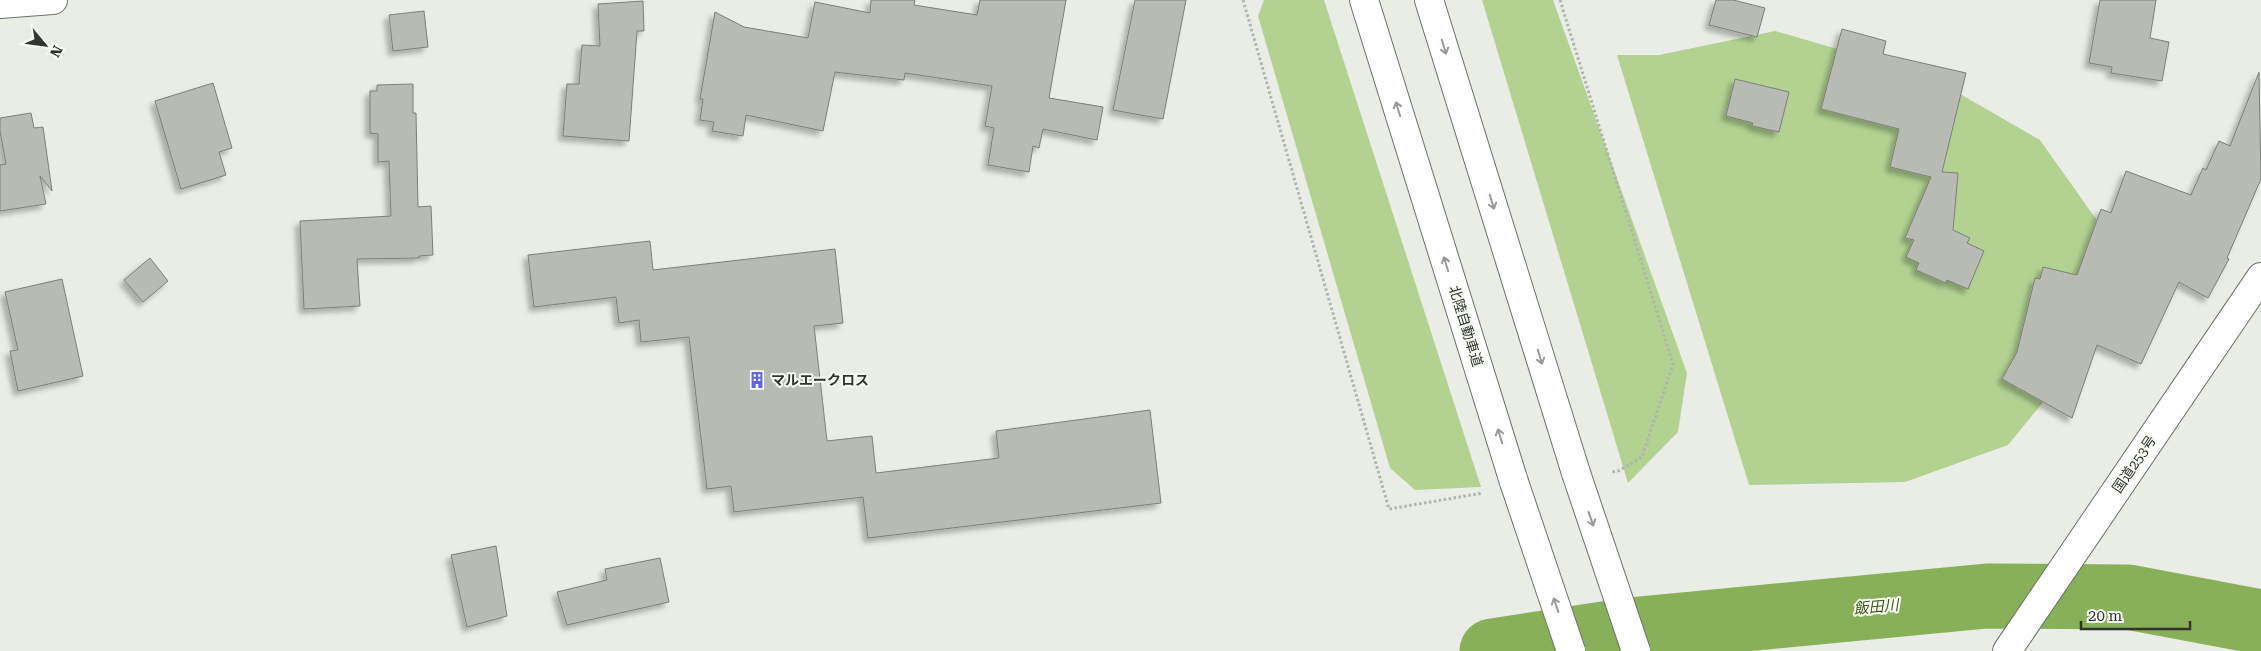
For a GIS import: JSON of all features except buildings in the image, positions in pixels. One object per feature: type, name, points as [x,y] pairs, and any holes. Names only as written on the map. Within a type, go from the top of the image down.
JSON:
[{"type":"main road","points":[[0,4],[53,0]]},
{"type":"main road","name":"北陸自動車道","points":[[1364,0],[1514,482],[1571,651]]},
{"type":"main road","points":[[1430,0],[1576,473],[1636,651]]},
{"type":"main road","name":"国道253号","points":[[2007,651],[2261,277]]},
{"type":"green space","points":[[1264,0],[1324,0],[1481,487],[1415,490],[1390,468],[1258,16]]},
{"type":"green space","points":[[1482,0],[1553,0],[1687,373],[1678,432],[1628,483]]},
{"type":"green space","points":[[1775,31],[1927,75],[2040,140],[2096,219],[2124,288],[2084,352],[2008,445],[1905,482],[1749,485],[1617,55],[1659,55]]},
{"type":"waterway","name":"飯田川","points":[[1492,651],[1629,630],[1987,596],[2128,597],[2261,622]]},
{"type":"place","name":"マルエークロス","points":[[757,380]]}]
